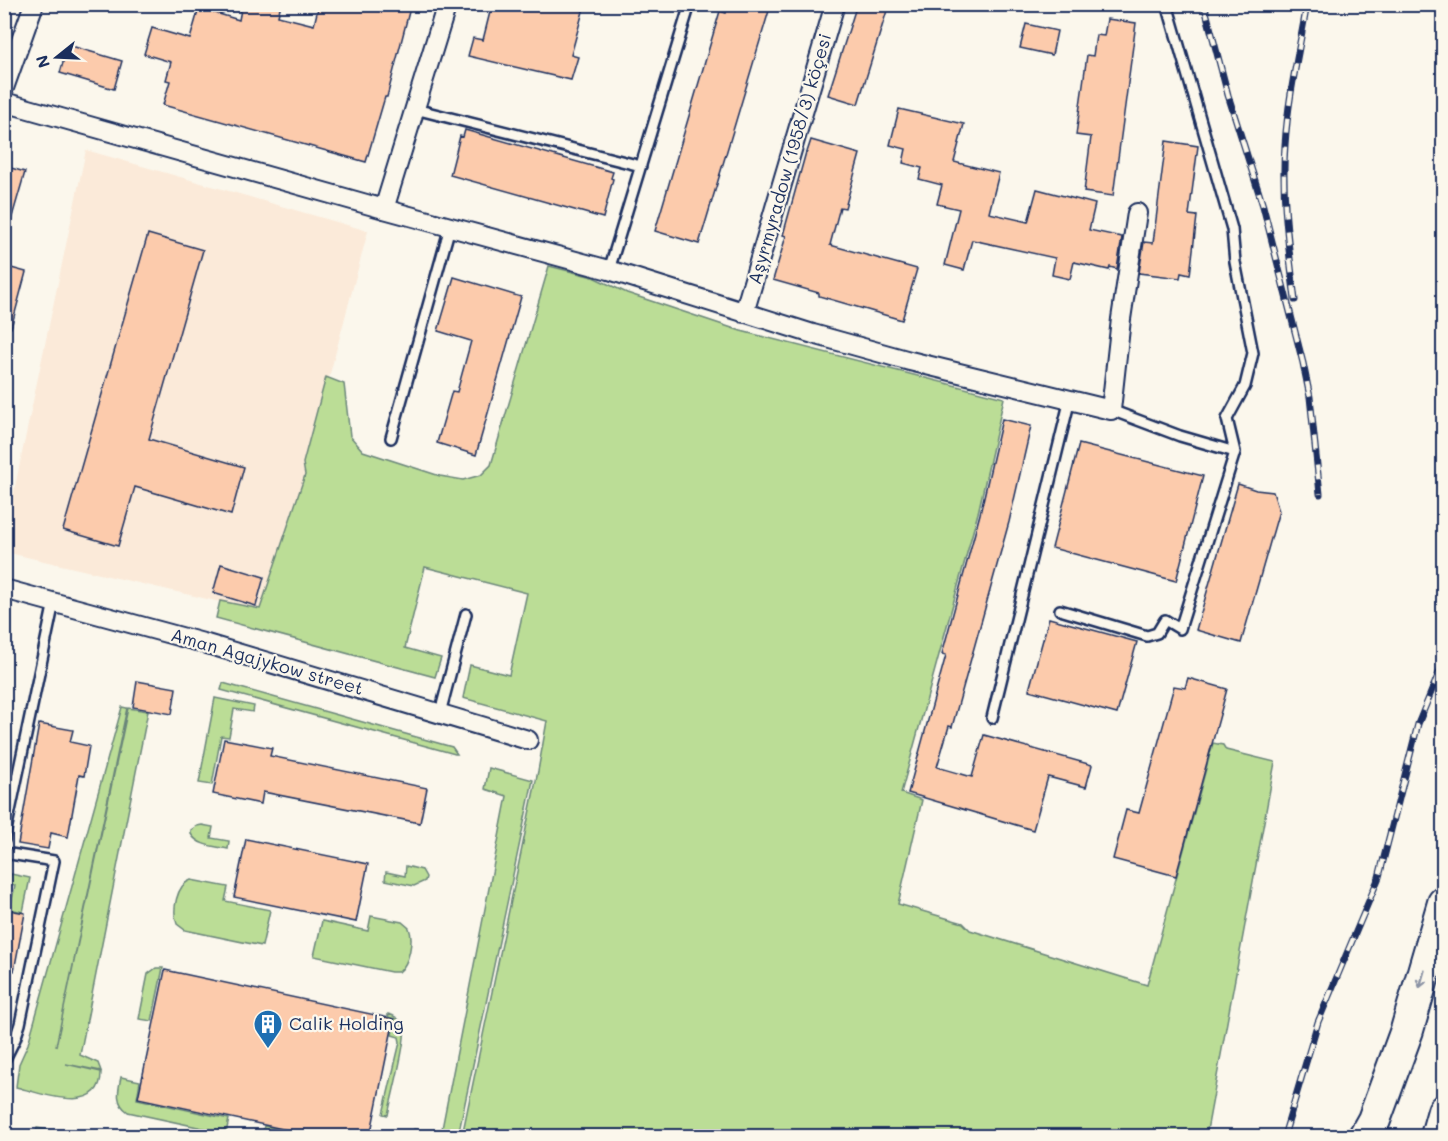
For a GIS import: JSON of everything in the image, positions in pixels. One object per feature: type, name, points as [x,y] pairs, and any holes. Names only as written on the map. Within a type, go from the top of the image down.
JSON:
[{"type":"highway","points":[[1365,1137],[1374,1120],[1407,1030],[1443,903]]},
{"type":"highway","points":[[1437,1137],[1443,1111]]},
{"type":"street","points":[[4,88],[34,4]]},
{"type":"street","points":[[384,209],[447,4]]},
{"type":"street","name":"Aşyrmyradow (1958/3) köçesi","points":[[744,313],[835,4]]},
{"type":"street","points":[[4,102],[609,270],[744,313],[910,361],[1111,410],[1121,319],[1137,213]]},
{"type":"street","name":"Aman Agajykow street","points":[[4,589],[441,713],[528,740]]},
{"type":"lane","points":[[609,270],[690,4]]},
{"type":"lane","points":[[1060,610],[1147,636],[1157,633],[1165,620],[1180,629],[1235,452],[1227,419],[1245,386],[1253,352],[1235,262],[1232,229],[1167,4]]},
{"type":"lane","points":[[415,109],[641,166]]},
{"type":"lane","points":[[391,438],[450,227]]},
{"type":"lane","points":[[992,718],[1070,399]]},
{"type":"lane","points":[[1111,410],[1180,436],[1235,452]]},
{"type":"lane","points":[[4,840],[54,602]]},
{"type":"lane","points":[[441,713],[466,614]]},
{"type":"lane","points":[[4,853],[54,861],[20,1024],[4,1061]]},
{"type":"shaded area","points":[[86,150],[368,231],[306,464],[307,474],[263,612],[5,552],[5,534]]},
{"type":"green space","points":[[549,266],[593,277],[627,293],[741,331],[1004,398],[978,513],[901,793],[922,800],[898,904],[963,923],[970,930],[1147,985],[1213,743],[1223,745],[1226,750],[1275,762],[1206,1136],[462,1136],[547,721],[463,698],[470,665],[509,675],[527,593],[425,567],[405,648],[441,658],[435,677],[216,618],[220,601],[260,609],[305,475],[303,463],[326,377],[344,384],[350,436],[363,451],[440,476],[463,480],[481,475],[491,465]]},
{"type":"green space","points":[[223,683],[452,747],[457,754],[221,690]]},
{"type":"green space","points":[[215,698],[254,706],[253,712],[234,709],[229,737],[221,736],[212,785],[199,783]]},
{"type":"green space","points":[[122,707],[127,708],[56,1046],[128,708],[148,711],[80,1055],[98,1063],[101,1071],[66,1064],[101,1072],[99,1086],[92,1094],[81,1098],[54,1097],[16,1087],[19,1064],[28,1044]]},
{"type":"green space","points":[[489,768],[533,780],[458,1136],[412,1136],[414,1129],[441,1134],[507,796],[485,789]]},
{"type":"green space","points":[[202,825],[213,827],[211,838],[229,841],[228,849],[207,845],[194,838],[191,830]]},
{"type":"green space","points":[[406,866],[422,870],[426,877],[425,881],[414,886],[385,880],[386,872],[405,876]]},
{"type":"green space","points":[[11,874],[30,878],[23,912],[10,909],[15,885],[9,884]]},
{"type":"green space","points":[[191,880],[228,887],[225,901],[270,910],[262,946],[185,930],[177,924],[176,899],[182,887]]},
{"type":"green space","points":[[371,916],[402,922],[409,928],[410,951],[399,972],[314,956],[322,921],[368,931]]},
{"type":"green space","points":[[4,949],[16,951],[6,1003],[4,1003]]},
{"type":"green space","points":[[156,968],[163,968],[152,1021],[139,1019],[148,974]]},
{"type":"green space","points":[[388,1014],[400,1022],[404,1036],[388,1115],[383,1114],[400,1042],[399,1037],[392,1035],[395,1019],[388,1017]]},
{"type":"green space","points":[[121,1077],[140,1081],[137,1099],[229,1119],[226,1133],[128,1112],[119,1101]]},
{"type":"green space","points":[[264,1126],[315,1136],[262,1136]]},
{"type":"green space","points":[[37,1128],[80,1136],[35,1135]]},
{"type":"building","points":[[242,4],[281,4],[278,16],[314,25],[319,4],[411,4],[387,97],[385,97],[366,162],[163,105],[170,81],[166,80],[171,62],[144,54],[152,28],[190,39],[199,8],[239,20]]},
{"type":"building","points":[[492,4],[585,4],[571,55],[578,57],[571,80],[468,56],[473,38],[483,40]]},
{"type":"building","points":[[729,4],[771,4],[699,244],[655,231],[720,11],[726,13]]},
{"type":"building","points":[[857,4],[889,4],[858,104],[828,95]]},
{"type":"building","points":[[1107,19],[1136,23],[1113,196],[1084,192],[1091,137],[1076,135],[1087,55],[1093,56],[1096,35],[1104,36]]},
{"type":"building","points":[[1026,24],[1057,31],[1052,55],[1020,48]]},
{"type":"building","points":[[68,45],[122,61],[114,89],[60,73]]},
{"type":"building","points":[[899,109],[964,124],[954,162],[999,173],[989,213],[1028,222],[1037,189],[1095,204],[1089,230],[1122,237],[1117,269],[1110,267],[1109,270],[1074,262],[1070,279],[1052,275],[1055,258],[972,240],[964,270],[945,265],[959,209],[937,204],[942,185],[919,179],[922,168],[903,163],[906,149],[890,145]]},
{"type":"building","points":[[465,130],[613,172],[603,218],[450,175],[460,136],[463,137]]},
{"type":"building","points":[[811,140],[860,154],[845,208],[840,207],[830,245],[917,269],[902,320],[773,280],[786,236],[783,235]]},
{"type":"building","points":[[1166,141],[1198,146],[1189,215],[1197,216],[1190,275],[1181,273],[1180,278],[1139,273],[1144,242],[1153,243]]},
{"type":"building","points":[[4,166],[25,172],[10,224],[4,223]]},
{"type":"building","points":[[148,234],[203,250],[149,439],[244,467],[231,515],[135,487],[118,546],[63,530]]},
{"type":"building","points":[[4,266],[26,272],[11,328],[4,327]]},
{"type":"building","points":[[454,277],[521,297],[476,455],[437,443],[452,391],[457,392],[471,341],[438,331]]},
{"type":"building","points":[[1002,419],[1031,426],[1009,522],[952,727],[949,726],[937,767],[972,777],[984,735],[1092,765],[1086,787],[1048,777],[1033,830],[908,793],[946,655],[942,654],[980,514]]},
{"type":"building","points":[[1079,444],[1203,476],[1176,581],[1052,548]]},
{"type":"building","points":[[1238,484],[1256,490],[1273,492],[1279,511],[1241,643],[1196,630]]},
{"type":"building","points":[[221,564],[264,577],[256,606],[213,593]]},
{"type":"building","points":[[1049,618],[1137,642],[1117,714],[1029,690]]},
{"type":"building","points":[[1188,678],[1227,689],[1176,876],[1113,859],[1126,810],[1139,813],[1174,686],[1185,688]]},
{"type":"building","points":[[137,681],[176,688],[172,714],[133,707]]},
{"type":"building","points":[[39,724],[73,730],[70,742],[89,746],[84,776],[79,775],[68,837],[51,833],[48,849],[18,844]]},
{"type":"building","points":[[224,739],[272,748],[270,756],[427,788],[420,823],[263,792],[261,804],[213,794]]},
{"type":"building","points":[[246,839],[368,864],[356,922],[234,897]]},
{"type":"building","points":[[4,909],[25,913],[14,971],[4,970]]},
{"type":"building","name":"Calik Holding","points":[[165,970],[394,1019],[370,1137],[320,1137],[138,1098]]},
{"type":"railway","points":[[1204,4],[1228,95],[1263,206],[1303,363],[1310,397],[1320,494]]},
{"type":"railway","points":[[1295,300],[1286,223],[1284,164],[1294,74],[1307,4]]},
{"type":"railway","points":[[1284,1136],[1318,1022],[1379,877],[1418,724],[1444,661]]},
{"type":"place","name":"Calik Holding","points":[[268,1050]]}]
